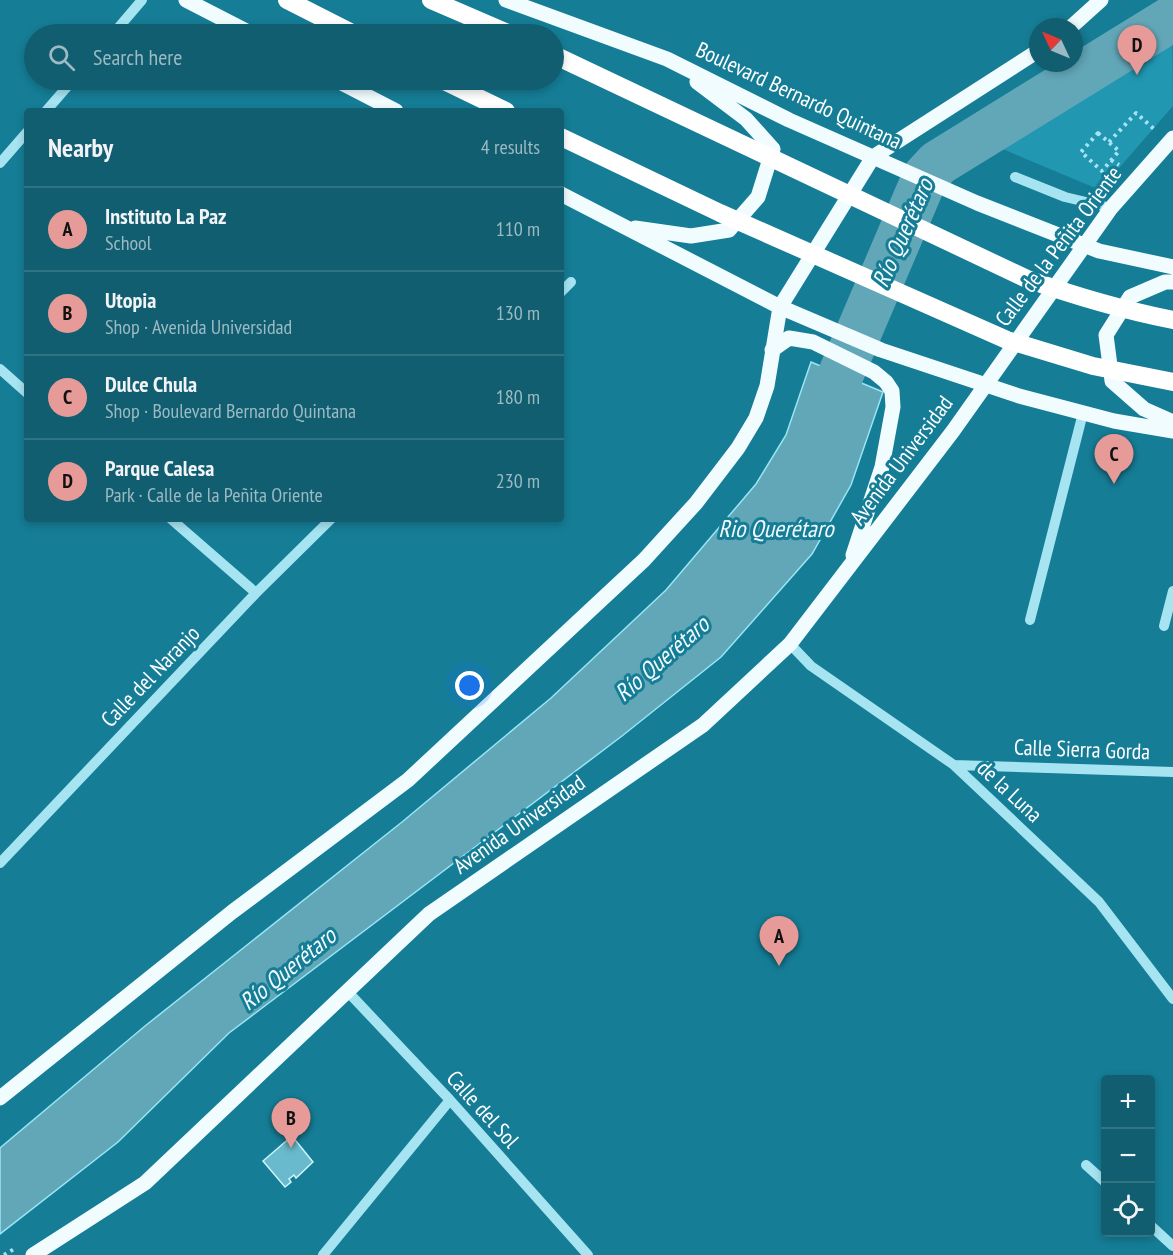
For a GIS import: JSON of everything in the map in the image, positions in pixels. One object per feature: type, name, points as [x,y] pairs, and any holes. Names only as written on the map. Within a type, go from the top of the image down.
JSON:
[{"type":"highway","points":[[287,0],[334,24]]},
{"type":"highway","points":[[431,0],[487,24]]},
{"type":"highway","points":[[564,60],[1027,279],[1092,301],[1173,320]]},
{"type":"highway","points":[[462,90],[500,108]]},
{"type":"highway","points":[[564,138],[720,213],[1007,340],[1093,366],[1173,382]]},
{"type":"main road","points":[[186,0],[233,24]]},
{"type":"main road","points":[[1081,18],[1101,0]]},
{"type":"main road","name":"Boulevard Bernardo Quintana","points":[[512,2],[667,59],[789,120],[977,203],[1099,251],[1173,267]]},
{"type":"main road","points":[[0,1098],[232,912],[408,780],[644,560],[696,503],[738,448],[756,418],[767,386],[780,307],[873,157],[1029,57]]},
{"type":"main road","points":[[623,226],[691,236],[729,230],[758,197],[772,149],[746,119],[667,59]]},
{"type":"main road","points":[[355,90],[390,108]]},
{"type":"main road","name":"Calle de la Peñita Oriente","points":[[984,385],[1111,208],[1171,140]]},
{"type":"main road","points":[[564,196],[780,307],[881,350],[984,385],[1083,413],[1173,431]]},
{"type":"main road","points":[[1173,282],[1165,282],[1130,297],[1106,335],[1112,381],[1144,409],[1173,422]]},
{"type":"main road","points":[[772,350],[789,338],[813,342],[874,372],[892,390],[893,407],[882,467],[850,563]]},
{"type":"main road","name":"Avenida Universidad","points":[[33,1255],[145,1183],[429,914],[703,725],[790,644],[953,431],[984,385]]},
{"type":"street","points":[[122,24],[142,0]]},
{"type":"street","points":[[49,108],[64,90]]},
{"type":"street","points":[[0,163],[24,135]]},
{"type":"street","points":[[1015,177],[1065,197],[1111,208]]},
{"type":"street","points":[[564,289],[571,282]]},
{"type":"street","points":[[0,369],[24,390]]},
{"type":"street","points":[[1030,620],[1083,413]]},
{"type":"street","points":[[174,522],[256,593]]},
{"type":"street","name":"Calle del Naranjo","points":[[0,863],[256,593],[328,522]]},
{"type":"street","points":[[1164,626],[1173,591]]},
{"type":"street","name":"de la Luna","points":[[790,644],[812,666],[954,765],[1100,902],[1173,999]]},
{"type":"street","name":"Calle Sierra Gorda","points":[[954,765],[1173,771]]},
{"type":"street","name":"Calle del Sol","points":[[348,992],[450,1100],[582,1253]]},
{"type":"street","points":[[323,1255],[450,1100]]},
{"type":"street","points":[[1086,1165],[1101,1178]]},
{"type":"street","points":[[1155,1230],[1173,1246]]},
{"type":"path","points":[[1109,142],[1136,113],[1171,140]]},
{"type":"path","points":[[1098,133],[1119,151],[1111,160],[1102,171],[1081,152],[1098,133]]},
{"type":"path","points":[[1111,160],[1119,165]]},
{"type":"shaded area","points":[[1172,0],[1173,106],[1100,190],[993,145],[1148,44]]},
{"type":"water","name":"Rio Querétaro","points":[[811,362],[883,392],[851,485],[812,554],[721,657],[622,736],[229,1033],[118,1142],[0,1234],[0,1148],[145,1026],[402,822],[551,698],[666,590],[756,484],[786,435]]},
{"type":"building","points":[[292,1136],[313,1162],[296,1178],[294,1175],[289,1179],[291,1182],[285,1187],[263,1161]]},
{"type":"waterway","name":"Río Querétaro","points":[[823,434],[835,388],[925,177],[938,163],[1173,18]]},
{"type":"place","name":"Parque Calesa","points":[[1137,75]]},
{"type":"place","name":"Dulce Chula","points":[[1114,484]]},
{"type":"place","name":"Instituto La Paz","points":[[779,966]]},
{"type":"place","name":"Utopia","points":[[291,1148]]}]
